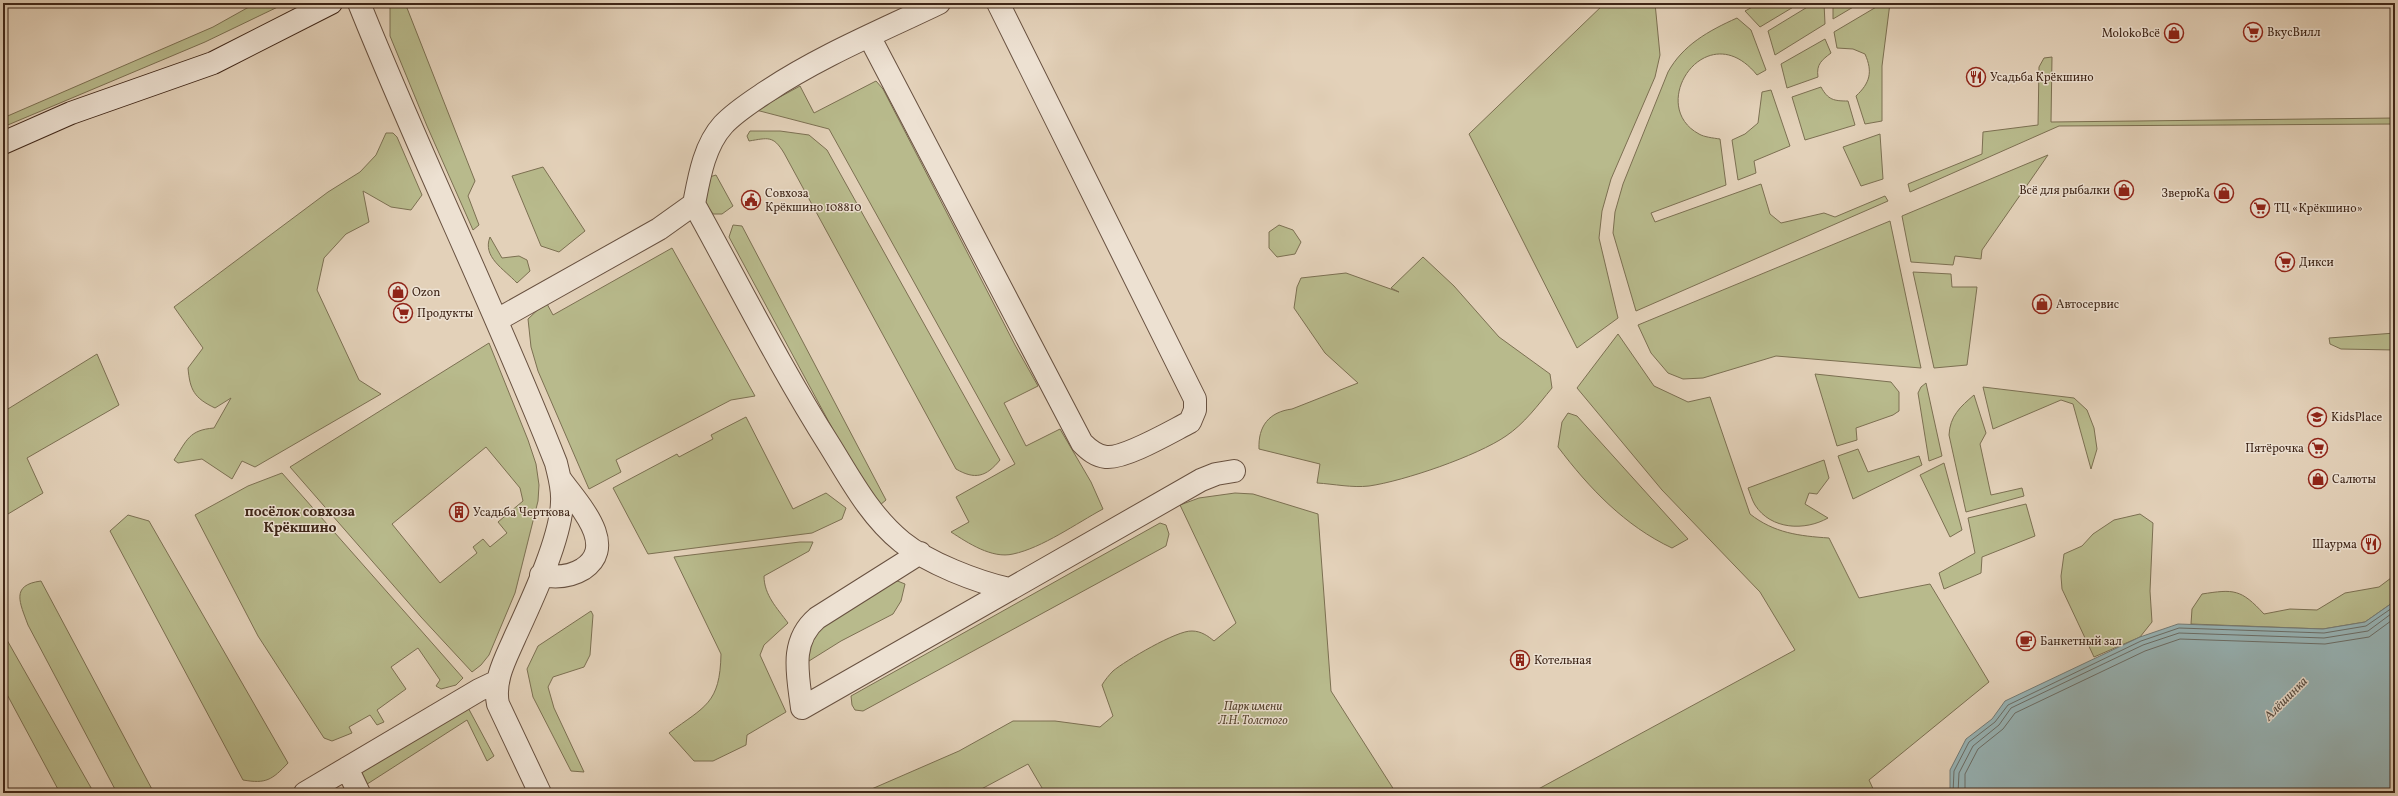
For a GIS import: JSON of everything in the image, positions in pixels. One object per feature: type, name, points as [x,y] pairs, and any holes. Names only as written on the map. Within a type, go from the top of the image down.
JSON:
[{"type":"street","points":[[3,143],[71,114],[213,63],[331,3]]},
{"type":"street","points":[[359,3],[405,117],[497,320],[547,440],[560,480],[593,527],[597,540],[597,552],[584,568],[572,574],[560,577],[541,575]]},
{"type":"street","points":[[939,3],[796,72],[744,106],[722,126],[709,148],[698,179],[694,204],[793,388],[869,509],[902,541],[920,553],[981,582],[1009,589]]},
{"type":"street","points":[[869,36],[1082,443],[1092,452],[1107,457],[1123,455],[1190,422],[1195,410],[1195,399],[998,3]]},
{"type":"street","points":[[497,320],[659,229],[694,204]]},
{"type":"street","points":[[920,553],[817,618],[804,630],[798,649],[798,674],[802,708],[1201,480],[1216,474],[1234,471]]},
{"type":"street","points":[[540,793],[498,704],[498,681],[541,575],[560,513],[560,480]]},
{"type":"street","points":[[305,793],[479,690],[498,681]]},
{"type":"street","points":[[347,768],[359,793]]},
{"type":"green space","points":[[256,3],[286,3],[205,42],[3,127],[3,118],[213,27]]},
{"type":"green space","points":[[395,3],[400,3],[407,8],[475,181],[468,196],[479,225],[473,230],[427,126],[390,36],[390,6]]},
{"type":"green space","points":[[1605,3],[1655,3],[1660,55],[1655,77],[1611,179],[1602,211],[1599,238],[1618,318],[1577,348],[1469,134]]},
{"type":"green space","points":[[1760,3],[1800,3],[1760,27],[1745,11]]},
{"type":"green space","points":[[1814,3],[1824,3],[1825,24],[1775,55],[1768,31]]},
{"type":"green space","points":[[1833,3],[1860,3],[1833,19]]},
{"type":"green space","points":[[1883,3],[1890,3],[1882,66],[1882,121],[1865,124],[1856,96],[1861,91],[1869,77],[1869,66],[1865,54],[1853,49],[1837,48],[1834,32]]},
{"type":"green space","points":[[1737,18],[1751,30],[1766,70],[1757,75],[1738,59],[1719,54],[1702,59],[1689,70],[1680,86],[1678,104],[1684,121],[1699,134],[1706,137],[1720,139],[1726,185],[1651,213],[1655,222],[1761,184],[1770,214],[1781,223],[1824,213],[1835,217],[1885,196],[1888,201],[1636,311],[1613,233],[1615,212],[1623,184],[1668,72],[1674,62],[1697,40],[1716,28]]},
{"type":"green space","points":[[1825,39],[1831,53],[1822,60],[1818,69],[1818,77],[1787,88],[1781,64]]},
{"type":"green space","points":[[2052,57],[2051,122],[2395,118],[2395,124],[2059,126],[1910,192],[1908,184],[1982,154],[1983,132],[2038,125],[2039,67],[2044,58]]},
{"type":"green space","points":[[876,81],[883,89],[1015,345],[1038,386],[1004,403],[1026,446],[1060,429],[1091,482],[1103,509],[1047,541],[1024,551],[1005,555],[989,552],[980,549],[951,532],[969,522],[956,497],[1015,464],[829,129],[756,110],[800,86],[814,113]]},
{"type":"green space","points":[[1821,87],[1826,95],[1832,99],[1848,101],[1855,125],[1805,140],[1792,97]]},
{"type":"green space","points":[[1771,90],[1790,146],[1754,161],[1756,173],[1738,180],[1732,140],[1745,134],[1758,123],[1762,92]]},
{"type":"green space","points":[[750,131],[780,131],[809,135],[827,150],[1000,460],[990,470],[980,475],[969,475],[956,469],[784,153],[777,143],[770,139],[749,141],[747,136]]},
{"type":"green space","points":[[386,133],[393,133],[397,137],[422,195],[411,210],[391,207],[363,191],[369,222],[346,234],[324,258],[317,290],[359,380],[381,394],[255,467],[242,461],[232,479],[202,459],[178,463],[174,460],[190,437],[199,431],[214,428],[231,398],[215,408],[202,401],[194,392],[190,382],[188,368],[203,348],[174,307],[328,192],[360,172],[376,155]]},
{"type":"green space","points":[[1880,134],[1883,179],[1861,186],[1843,147]]},
{"type":"green space","points":[[2048,155],[1982,250],[1981,259],[1955,256],[1953,265],[1911,262],[1902,216]]},
{"type":"green space","points":[[543,167],[585,231],[559,252],[541,246],[512,176]]},
{"type":"green space","points":[[716,175],[733,206],[722,214],[713,214],[704,201],[706,178]]},
{"type":"green space","points":[[1890,221],[1921,368],[1776,356],[1703,378],[1683,379],[1668,373],[1651,353],[1638,325]]},
{"type":"green space","points":[[733,225],[742,226],[886,500],[880,505],[871,500],[729,237]]},
{"type":"green space","points":[[1279,225],[1293,230],[1301,242],[1295,254],[1277,257],[1269,248],[1269,232]]},
{"type":"green space","points":[[490,237],[502,258],[519,256],[527,260],[530,271],[517,283],[492,257],[488,244]]},
{"type":"green space","points":[[672,248],[755,396],[731,400],[616,460],[621,472],[589,489],[538,371],[531,347],[528,319],[546,302],[553,315]]},
{"type":"green space","points":[[1423,257],[1454,286],[1499,337],[1550,374],[1552,388],[1525,420],[1506,436],[1477,452],[1440,467],[1401,479],[1369,486],[1317,483],[1320,464],[1259,449],[1260,433],[1263,427],[1271,417],[1277,413],[1292,409],[1358,383],[1325,353],[1294,308],[1297,287],[1301,278],[1346,273],[1399,292],[1391,288]]},
{"type":"green space","points":[[1913,272],[1951,274],[1952,287],[1977,287],[1967,365],[1934,368]]},
{"type":"green space","points":[[2395,333],[2395,350],[2341,349],[2330,344],[2329,338]]},
{"type":"green space","points":[[1618,334],[1654,386],[1688,402],[1710,397],[1750,514],[1768,525],[1787,532],[1797,535],[1829,538],[1859,598],[1930,584],[1989,682],[1869,780],[1875,793],[1531,793],[1795,650],[1760,592],[1662,490],[1577,388]]},
{"type":"green space","points":[[489,343],[528,440],[536,464],[539,485],[538,501],[515,593],[489,655],[481,665],[472,672],[421,617],[290,467]],"holes":[[[486,447],[520,488],[523,501],[498,522],[507,533],[490,547],[483,539],[473,547],[477,553],[440,583],[392,524]]]},
{"type":"green space","points":[[97,354],[119,405],[27,458],[43,493],[3,517],[3,412]]},
{"type":"green space","points":[[1815,374],[1891,382],[1899,392],[1899,411],[1893,415],[1856,428],[1857,440],[1837,446]]},
{"type":"green space","points":[[1926,383],[1942,456],[1929,461],[1918,393],[1921,387]]},
{"type":"green space","points":[[1983,387],[2074,398],[2087,410],[2094,428],[2097,449],[2091,469],[2073,404],[2061,400],[1993,429]]},
{"type":"green space","points":[[1974,395],[1986,433],[1980,444],[1991,495],[2022,488],[2024,496],[1966,512],[1949,435],[1951,422],[1957,412]]},
{"type":"green space","points":[[1568,413],[1577,416],[1688,539],[1672,548],[1639,529],[1609,505],[1595,491],[1558,447],[1562,422]]},
{"type":"green space","points":[[746,417],[793,509],[826,493],[846,508],[842,519],[812,533],[648,554],[613,488],[677,454],[679,457],[713,439],[711,435]]},
{"type":"green space","points":[[1858,449],[1868,472],[1919,456],[1922,465],[1853,499],[1838,456]]},
{"type":"green space","points":[[1824,460],[1829,478],[1817,494],[1809,493],[1805,504],[1828,518],[1809,525],[1789,526],[1779,524],[1770,519],[1755,505],[1748,488]]},
{"type":"green space","points":[[1944,463],[1962,530],[1950,537],[1920,475]]},
{"type":"green space","points":[[282,473],[463,678],[456,685],[441,689],[436,686],[440,680],[418,648],[391,667],[406,689],[377,710],[384,722],[377,725],[370,715],[349,727],[352,733],[332,741],[324,738],[258,636],[195,515],[248,486]]},
{"type":"green space","name":"Парк имени Л.Н. Толстого","points":[[1235,493],[1253,494],[1318,514],[1331,691],[1396,793],[1045,793],[1028,764],[974,793],[868,793],[867,791],[959,751],[1013,721],[1055,721],[1100,727],[1113,716],[1102,685],[1113,671],[1128,660],[1151,647],[1175,635],[1185,632],[1198,632],[1214,641],[1236,623],[1180,505],[1199,498]]},
{"type":"green space","points":[[2026,504],[2035,536],[1982,557],[1981,573],[1944,589],[1939,573],[1975,553],[1968,518]]},
{"type":"green space","points":[[2140,514],[2153,523],[2150,591],[2152,622],[2140,637],[2094,657],[2062,589],[2061,576],[2064,554],[2082,546],[2093,534],[2114,520]]},
{"type":"green space","points":[[128,515],[149,521],[288,763],[273,777],[263,781],[243,780],[110,531]]},
{"type":"green space","points":[[1160,523],[1166,525],[1169,534],[1166,546],[863,711],[855,710],[852,705],[851,696]]},
{"type":"green space","points":[[800,542],[813,542],[809,551],[764,576],[766,589],[769,595],[788,623],[764,645],[760,655],[786,712],[747,735],[746,745],[713,761],[694,761],[669,733],[701,709],[714,694],[718,684],[721,654],[674,557]]},
{"type":"green space","points":[[2395,575],[2395,601],[2365,622],[2323,629],[2191,624],[2192,609],[2202,594],[2230,592],[2243,595],[2264,614],[2290,609],[2317,610],[2345,593],[2379,587]]},
{"type":"green space","points":[[890,578],[905,584],[901,601],[893,614],[841,641],[809,661],[806,649],[807,638]]},
{"type":"green space","points":[[41,581],[154,793],[117,793],[25,617],[20,602],[21,591],[25,586],[31,583]]},
{"type":"green space","points":[[591,611],[593,615],[590,655],[584,667],[553,677],[548,687],[554,708],[584,772],[571,771],[533,697],[527,669],[538,646]]},
{"type":"green space","points":[[3,633],[94,793],[60,793],[3,687]]},
{"type":"green space","points":[[465,702],[494,756],[487,761],[467,720],[361,788],[352,770]]},
{"type":"water","name":"Алёшинка","points":[[2395,601],[2395,793],[1950,793],[1950,770],[1966,739],[1992,719],[2005,701],[2140,637],[2178,624],[2323,629],[2365,622]]},
{"type":"place","name":"ВкусВилл","points":[[2253,32]]},
{"type":"place","name":"MolokoВсё","points":[[2174,33]]},
{"type":"place","name":"Усадьба Крёкшино","points":[[1976,77]]},
{"type":"place","name":"Всё для рыбалки","points":[[2124,190]]},
{"type":"place","name":"ЗверюКа","points":[[2224,193]]},
{"type":"place","name":"Совхоза Крёкшино 108810","points":[[751,200]]},
{"type":"place","name":"ТЦ «Крёкшино»","points":[[2260,208]]},
{"type":"place","name":"Дикси","points":[[2285,262]]},
{"type":"place","name":"Ozon","points":[[398,292]]},
{"type":"place","name":"Автосервис","points":[[2042,304]]},
{"type":"place","name":"Продукты","points":[[403,313]]},
{"type":"place","name":"KidsPlace","points":[[2317,417]]},
{"type":"place","name":"Пятёрочка","points":[[2318,448]]},
{"type":"place","name":"Салюты","points":[[2318,479]]},
{"type":"place","name":"Усадьба Черткова","points":[[459,512]]},
{"type":"place","name":"Шаурма","points":[[2371,544]]},
{"type":"place","name":"Банкетный зал","points":[[2026,641]]},
{"type":"place","name":"Котельная","points":[[1520,660]]},
{"type":"district","name":"посёлок совхоза Крёкшино","points":[[300,520]]}]
